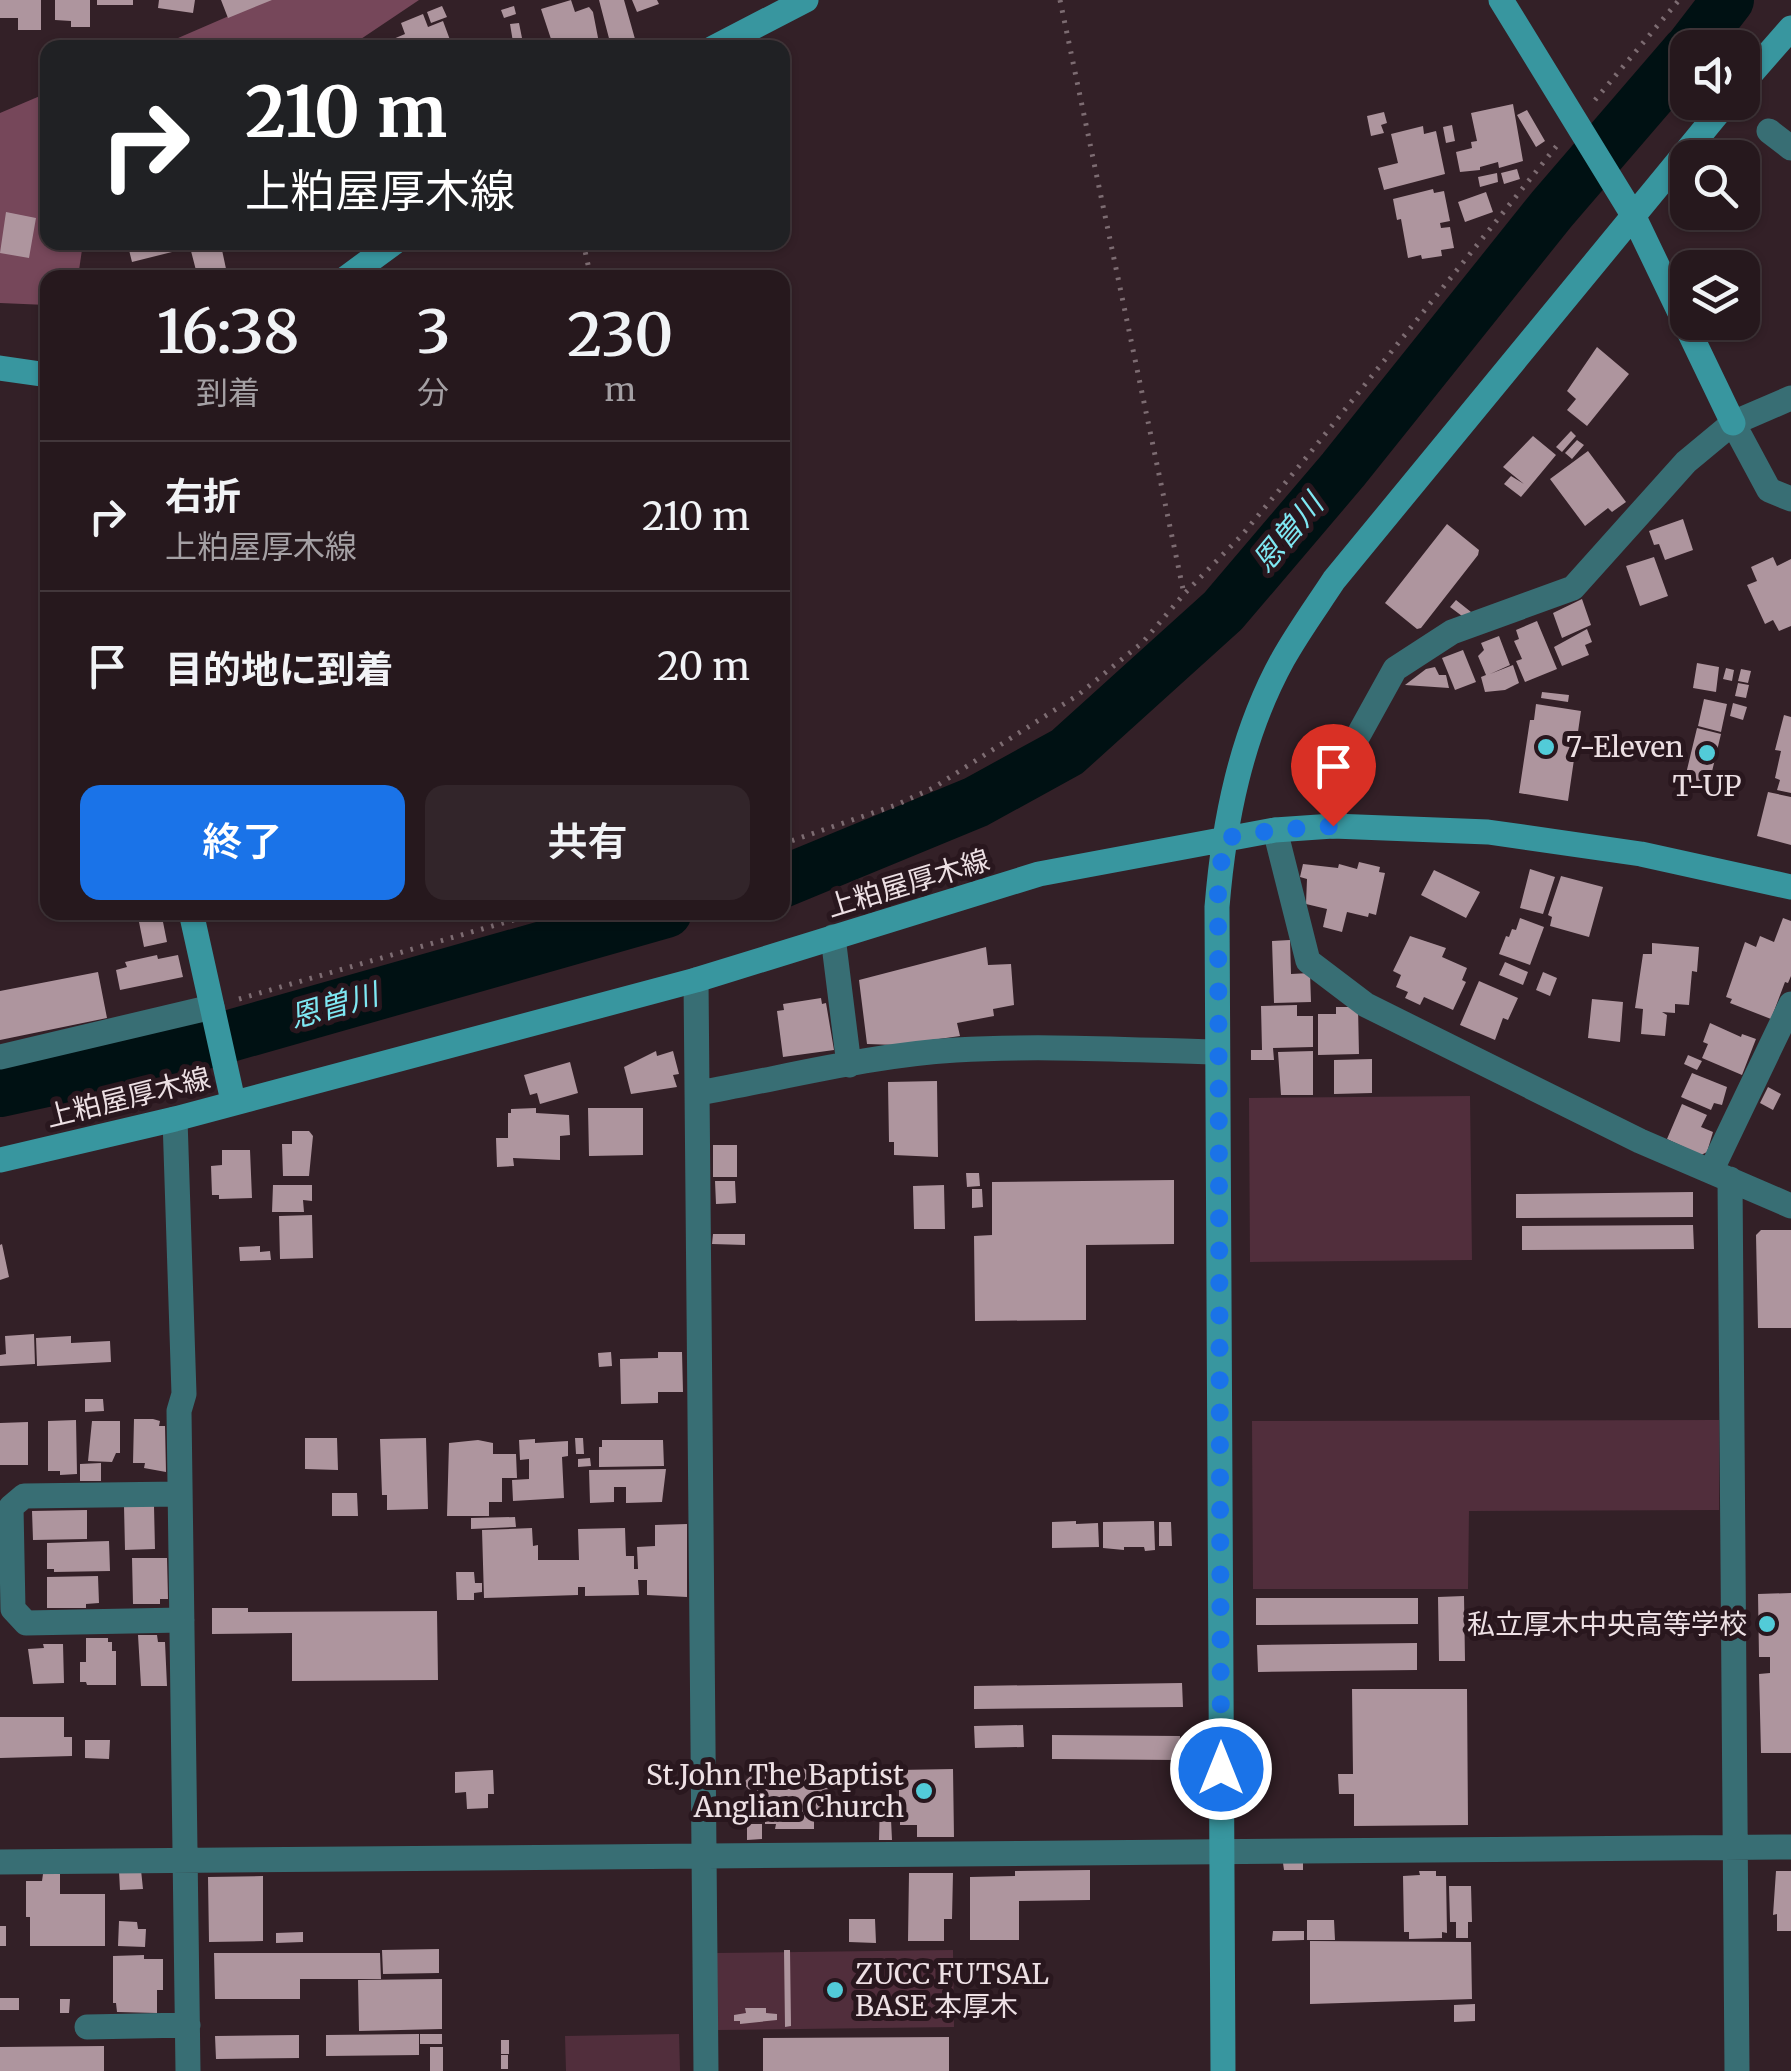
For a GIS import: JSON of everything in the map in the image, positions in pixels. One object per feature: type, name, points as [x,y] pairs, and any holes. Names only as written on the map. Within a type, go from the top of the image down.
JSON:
[{"type":"street","points":[[729,40],[806,0]]},
{"type":"street","points":[[1501,0],[1627,204],[1769,490],[1791,499]]},
{"type":"street","points":[[1760,63],[1791,28]]},
{"type":"street","points":[[1223,2071],[1216,906],[1224,838],[1244,748],[1282,659],[1334,580],[1627,204],[1709,120]]},
{"type":"street","points":[[1769,131],[1791,148]]},
{"type":"street","points":[[357,270],[384,250]]},
{"type":"street","points":[[0,368],[40,375]]},
{"type":"street","points":[[1333,826],[1338,772],[1395,668],[1452,632],[1574,588],[1686,462],[1733,423],[1791,398]]},
{"type":"street","name":"上粕屋厚木線","points":[[0,1160],[175,1119],[696,980],[1039,874],[1275,830],[1333,826],[1488,832],[1641,854],[1791,887]]},
{"type":"street","points":[[1275,830],[1308,960],[1366,1004],[1640,1142],[1791,1206]]},
{"type":"street","points":[[193,920],[232,1101]]},
{"type":"street","points":[[833,937],[849,1065]]},
{"type":"street","points":[[696,980],[706,2071]]},
{"type":"street","points":[[1737,2071],[1720,1174],[1791,1004]]},
{"type":"street","points":[[0,1057],[212,1009]]},
{"type":"street","points":[[699,1093],[952,1050],[1216,1052]]},
{"type":"street","points":[[175,1119],[184,1394],[179,1411],[188,2071]]},
{"type":"street","points":[[180,1494],[24,1496],[11,1507],[12,1609],[26,1623],[182,1620]]},
{"type":"street","points":[[0,1862],[1791,1846]]},
{"type":"street","points":[[87,2027],[188,2025]]},
{"type":"path","points":[[1060,0],[1184,594]]},
{"type":"path","points":[[790,841],[934,788],[1078,696],[1143,642],[1242,535],[1679,0]]},
{"type":"path","points":[[212,1009],[514,920]]},
{"type":"shaded area","points":[[266,0],[419,0],[359,40],[174,40]]},
{"type":"shaded area","points":[[40,96],[40,250],[82,250],[79,270],[40,270],[40,305],[0,303],[0,113]]},
{"type":"shaded area","points":[[1470,1096],[1472,1260],[1250,1262],[1249,1098]]},
{"type":"shaded area","points":[[1719,1420],[1719,1510],[1469,1511],[1468,1589],[1253,1589],[1252,1421]]},
{"type":"shaded area","name":"ZUCC FUTSAL BASE 本厚木","points":[[953,1950],[954,2027],[717,2030],[716,1953]]},
{"type":"shaded area","points":[[679,2034],[680,2071],[566,2071],[565,2036]]},
{"type":"building","points":[[0,0],[41,0],[41,30],[18,30],[18,18],[0,18]]},
{"type":"building","points":[[55,0],[90,0],[90,27],[71,27],[71,21],[55,20]]},
{"type":"building","points":[[97,0],[133,0],[133,5],[97,5]]},
{"type":"building","points":[[159,0],[195,0],[193,13],[158,8]]},
{"type":"building","points":[[221,0],[272,0],[228,18]]},
{"type":"building","points":[[571,0],[575,12],[589,7],[598,40],[551,40],[541,9]]},
{"type":"building","points":[[599,0],[624,0],[635,39],[609,40]]},
{"type":"building","points":[[632,0],[657,0],[659,4],[637,12]]},
{"type":"building","points":[[442,6],[447,17],[431,23],[427,12]]},
{"type":"building","points":[[514,6],[516,14],[504,18],[501,10]]},
{"type":"building","points":[[423,14],[428,27],[443,21],[450,40],[391,40],[405,34],[401,23]]},
{"type":"building","points":[[519,23],[522,40],[513,40],[510,24]]},
{"type":"building","points":[[1513,104],[1523,161],[1499,168],[1498,162],[1480,170],[1460,172],[1456,152],[1472,148],[1471,142],[1477,141],[1471,113]]},
{"type":"building","points":[[1527,110],[1545,141],[1536,147],[1517,115]]},
{"type":"building","points":[[1384,112],[1384,133],[1371,136],[1367,116]]},
{"type":"building","points":[[1452,125],[1455,141],[1446,143],[1443,127]]},
{"type":"building","points":[[1423,126],[1424,134],[1436,131],[1445,174],[1384,190],[1378,168],[1398,163],[1391,134]]},
{"type":"building","points":[[1517,169],[1520,179],[1504,184],[1501,173]]},
{"type":"building","points":[[1497,173],[1498,182],[1480,187],[1478,177]]},
{"type":"building","points":[[1433,189],[1434,193],[1444,191],[1450,221],[1440,223],[1441,228],[1450,227],[1454,248],[1441,250],[1442,256],[1408,258],[1393,199]]},
{"type":"building","points":[[1486,192],[1493,212],[1465,222],[1458,202]]},
{"type":"building","points":[[6,212],[36,218],[29,258],[0,253]]},
{"type":"building","points":[[129,250],[176,250],[176,251],[132,262]]},
{"type":"building","points":[[222,250],[226,270],[196,270],[191,251]]},
{"type":"building","points":[[1597,347],[1629,374],[1587,426],[1567,410],[1576,399],[1567,391]]},
{"type":"building","points":[[1571,431],[1576,436],[1562,452],[1556,447]]},
{"type":"building","points":[[1533,436],[1556,455],[1521,497],[1504,484],[1511,476],[1524,484],[1503,467]]},
{"type":"building","points":[[1577,440],[1584,445],[1572,459],[1565,453]]},
{"type":"building","points":[[1588,451],[1626,502],[1612,512],[1608,508],[1585,526],[1550,479]]},
{"type":"building","points":[[1683,519],[1693,550],[1665,560],[1649,531]]},
{"type":"building","points":[[1447,524],[1479,550],[1478,555],[1417,629],[1385,603]]},
{"type":"building","points":[[1654,557],[1668,596],[1640,606],[1626,566]]},
{"type":"building","points":[[1773,557],[1777,566],[1791,559],[1791,626],[1779,631],[1773,620],[1765,624],[1747,585],[1757,581],[1751,567]]},
{"type":"building","points":[[1582,599],[1591,625],[1562,638],[1553,613]]},
{"type":"building","points":[[1456,600],[1471,612],[1466,619],[1450,607]]},
{"type":"building","points":[[1537,621],[1557,669],[1525,682],[1516,661],[1522,659],[1514,641],[1519,639],[1516,630]]},
{"type":"building","points":[[1587,629],[1592,642],[1585,645],[1589,655],[1562,666],[1554,647]]},
{"type":"building","points":[[1499,636],[1510,665],[1490,674],[1513,665],[1519,683],[1505,690],[1485,692],[1481,677],[1486,675],[1478,656],[1484,650],[1481,643]]},
{"type":"building","points":[[1463,650],[1476,682],[1455,690],[1442,658]]},
{"type":"building","points":[[1697,663],[1719,667],[1716,692],[1693,688]]},
{"type":"building","points":[[1435,667],[1439,675],[1446,675],[1449,688],[1405,685],[1426,669]]},
{"type":"building","points":[[1726,668],[1734,670],[1732,681],[1723,679]]},
{"type":"building","points":[[1741,669],[1751,671],[1748,683],[1738,681]]},
{"type":"building","points":[[1738,683],[1749,685],[1746,698],[1735,696]]},
{"type":"building","points":[[1542,692],[1569,695],[1568,702],[1541,698]]},
{"type":"building","points":[[1704,699],[1727,704],[1721,732],[1698,726]]},
{"type":"building","points":[[1733,703],[1747,707],[1743,720],[1730,716]]},
{"type":"building","points":[[1536,704],[1581,711],[1568,801],[1519,793]]},
{"type":"building","points":[[1784,715],[1791,717],[1791,793],[1777,790],[1780,780],[1775,778],[1781,751],[1775,750]]},
{"type":"building","points":[[1697,728],[1721,734],[1709,784],[1685,778]]},
{"type":"building","points":[[1768,792],[1791,797],[1791,845],[1757,836]]},
{"type":"building","points":[[1359,862],[1380,867],[1379,872],[1385,873],[1376,915],[1347,912],[1342,932],[1323,927],[1327,909],[1306,904],[1307,879],[1300,877],[1303,864],[1338,868],[1339,864],[1357,869]]},
{"type":"building","points":[[1530,869],[1555,877],[1543,914],[1520,908]]},
{"type":"building","points":[[1434,870],[1480,892],[1466,918],[1421,895]]},
{"type":"building","points":[[1561,876],[1603,887],[1589,937],[1550,926],[1552,917],[1548,915]]},
{"type":"building","points":[[1520,918],[1544,927],[1530,965],[1499,954],[1506,936],[1516,930]]},
{"type":"building","points":[[1783,918],[1791,921],[1791,976],[1771,1019],[1730,1003],[1732,999],[1726,997],[1745,942],[1756,947],[1760,936],[1774,942]]},
{"type":"building","points":[[139,920],[163,920],[167,942],[144,947]]},
{"type":"building","points":[[1410,936],[1446,948],[1442,957],[1467,968],[1462,980],[1466,982],[1453,1010],[1424,997],[1420,1005],[1405,998],[1408,992],[1396,987],[1401,975],[1393,971]]},
{"type":"building","points":[[1290,940],[1291,974],[1310,973],[1311,1002],[1274,1003],[1272,941]]},
{"type":"building","points":[[1652,943],[1699,947],[1689,1005],[1675,1004],[1675,1013],[1662,1012],[1667,1015],[1665,1036],[1641,1034],[1643,1009],[1635,1008],[1643,954],[1652,954]]},
{"type":"building","points":[[986,947],[988,965],[1011,964],[1014,1005],[993,1009],[994,1016],[957,1023],[960,1036],[896,1045],[867,1044],[859,980]]},
{"type":"building","points":[[157,955],[158,959],[178,955],[183,977],[120,990],[116,970],[127,967],[125,962]]},
{"type":"building","points":[[1505,962],[1528,972],[1523,985],[1499,975]]},
{"type":"building","points":[[98,972],[107,1018],[0,1040],[0,991]]},
{"type":"building","points":[[1543,972],[1557,978],[1550,996],[1536,990]]},
{"type":"building","points":[[1479,981],[1518,998],[1508,1020],[1503,1018],[1495,1040],[1460,1025]]},
{"type":"building","points":[[821,998],[822,1004],[826,1003],[834,1050],[783,1057],[777,1011],[784,1010],[783,1004]]},
{"type":"building","points":[[1592,999],[1623,1002],[1620,1042],[1588,1038]]},
{"type":"building","points":[[1297,1005],[1297,1016],[1313,1016],[1313,1047],[1273,1048],[1274,1060],[1251,1060],[1251,1050],[1262,1050],[1261,1006]]},
{"type":"building","points":[[1336,1007],[1358,1007],[1359,1054],[1318,1055],[1318,1014],[1336,1014]]},
{"type":"building","points":[[1710,1023],[1741,1037],[1742,1034],[1756,1039],[1742,1075],[1702,1058]]},
{"type":"building","points":[[656,1051],[657,1056],[673,1051],[679,1074],[673,1075],[677,1087],[631,1094],[624,1067]]},
{"type":"building","points":[[1313,1051],[1313,1095],[1281,1095],[1278,1052]]},
{"type":"building","points":[[1688,1055],[1702,1061],[1697,1070],[1684,1064]]},
{"type":"building","points":[[1372,1059],[1372,1093],[1334,1094],[1334,1060]]},
{"type":"building","points":[[570,1062],[578,1093],[540,1104],[537,1093],[530,1095],[524,1075]]},
{"type":"building","points":[[1692,1073],[1727,1087],[1722,1105],[1714,1103],[1711,1110],[1681,1097]]},
{"type":"building","points":[[937,1081],[938,1157],[894,1155],[894,1142],[889,1142],[888,1082]]},
{"type":"building","points":[[1768,1087],[1781,1094],[1773,1110],[1760,1103]]},
{"type":"building","points":[[1682,1104],[1707,1115],[1701,1127],[1713,1132],[1707,1152],[1701,1155],[1667,1139]]},
{"type":"building","points":[[536,1108],[536,1113],[569,1115],[570,1135],[560,1136],[560,1160],[513,1158],[514,1166],[497,1167],[496,1138],[508,1138],[508,1113],[511,1109]]},
{"type":"building","points":[[588,1108],[643,1108],[643,1155],[589,1156]]},
{"type":"building","points":[[292,1131],[309,1131],[313,1136],[309,1176],[283,1176],[282,1144],[292,1144]]},
{"type":"building","points":[[713,1145],[737,1145],[737,1177],[713,1177]]},
{"type":"building","points":[[222,1150],[250,1150],[252,1198],[219,1199],[219,1195],[212,1195],[211,1166],[222,1165]]},
{"type":"building","points":[[966,1173],[979,1173],[980,1186],[967,1187]]},
{"type":"building","points":[[1174,1180],[1174,1244],[1086,1245],[1086,1320],[975,1321],[974,1236],[992,1235],[992,1182]]},
{"type":"building","points":[[715,1181],[735,1181],[736,1203],[716,1204]]},
{"type":"building","points":[[273,1185],[312,1185],[312,1201],[303,1200],[304,1212],[272,1212]]},
{"type":"building","points":[[944,1185],[945,1229],[914,1229],[913,1186]]},
{"type":"building","points":[[972,1189],[982,1189],[983,1207],[972,1208]]},
{"type":"building","points":[[1693,1192],[1693,1217],[1516,1218],[1516,1194]]},
{"type":"building","points":[[312,1215],[313,1258],[280,1259],[279,1216]]},
{"type":"building","points":[[1693,1225],[1694,1249],[1522,1250],[1522,1226]]},
{"type":"building","points":[[1761,1230],[1791,1230],[1791,1328],[1758,1328],[1756,1235]]},
{"type":"building","points":[[713,1234],[745,1234],[745,1245],[712,1244]]},
{"type":"building","points":[[0,1245],[9,1277],[0,1280]]},
{"type":"building","points":[[260,1246],[260,1252],[270,1251],[271,1260],[240,1261],[239,1247]]},
{"type":"building","points":[[34,1334],[35,1364],[0,1366],[0,1355],[6,1354],[5,1336]]},
{"type":"building","points":[[71,1336],[71,1343],[110,1341],[111,1362],[37,1366],[36,1338]]},
{"type":"building","points":[[611,1352],[612,1366],[599,1367],[598,1353]]},
{"type":"building","points":[[658,1352],[682,1352],[683,1392],[658,1392],[658,1403],[621,1404],[620,1359],[658,1358]]},
{"type":"building","points":[[85,1399],[103,1399],[104,1411],[85,1412]]},
{"type":"building","points":[[134,1419],[153,1419],[160,1421],[159,1426],[165,1426],[166,1472],[144,1468],[145,1463],[133,1463]]},
{"type":"building","points":[[76,1420],[77,1474],[48,1471],[48,1421]]},
{"type":"building","points":[[92,1421],[120,1421],[120,1453],[112,1462],[88,1461]]},
{"type":"building","points":[[28,1422],[28,1465],[0,1465],[0,1423]]},
{"type":"building","points":[[305,1438],[337,1438],[338,1470],[305,1469]]},
{"type":"building","points":[[426,1438],[428,1509],[387,1510],[387,1495],[382,1495],[380,1439]]},
{"type":"building","points":[[575,1438],[583,1438],[584,1454],[576,1454]]},
{"type":"building","points":[[535,1439],[535,1443],[568,1441],[568,1456],[562,1457],[564,1498],[513,1501],[512,1480],[529,1479],[529,1459],[520,1460],[519,1440]]},
{"type":"building","points":[[602,1440],[663,1440],[664,1466],[599,1467]]},
{"type":"building","points":[[449,1443],[493,1443],[493,1454],[516,1454],[517,1478],[502,1478],[502,1502],[489,1502],[489,1516],[447,1516]]},
{"type":"building","points":[[590,1458],[591,1466],[578,1467],[578,1459]]},
{"type":"building","points":[[101,1463],[101,1481],[80,1481],[80,1464]]},
{"type":"building","points":[[666,1469],[662,1502],[626,1503],[626,1487],[614,1487],[614,1502],[590,1503],[589,1470]]},
{"type":"building","points":[[332,1493],[357,1493],[358,1516],[332,1516]]},
{"type":"building","points":[[124,1506],[154,1506],[155,1549],[125,1550]]},
{"type":"building","points":[[87,1510],[87,1539],[33,1540],[32,1511]]},
{"type":"building","points":[[515,1517],[516,1527],[471,1529],[471,1518]]},
{"type":"building","points":[[1154,1521],[1155,1550],[1103,1548],[1103,1522]]},
{"type":"building","points":[[1052,1522],[1098,1523],[1099,1547],[1052,1548]]},
{"type":"building","points":[[1159,1522],[1171,1522],[1172,1546],[1159,1546]]},
{"type":"building","points":[[687,1524],[687,1597],[647,1595],[647,1580],[638,1580],[639,1595],[585,1596],[585,1587],[578,1587],[578,1595],[484,1598],[482,1530],[532,1528],[538,1560],[579,1560],[578,1529],[625,1528],[626,1556],[634,1556],[634,1569],[638,1569],[637,1547],[655,1546],[655,1525]]},
{"type":"building","points":[[109,1541],[110,1571],[47,1569],[47,1543]]},
{"type":"building","points":[[132,1558],[167,1558],[168,1599],[160,1599],[160,1604],[133,1604]]},
{"type":"building","points":[[456,1572],[474,1572],[475,1583],[482,1583],[482,1592],[474,1593],[474,1600],[457,1600]]},
{"type":"building","points":[[98,1576],[99,1603],[86,1604],[86,1608],[47,1608],[47,1577]]},
{"type":"building","points":[[1791,1593],[1791,1753],[1761,1753],[1759,1674],[1770,1673],[1770,1657],[1759,1657],[1758,1594]]},
{"type":"building","points":[[1464,1596],[1465,1661],[1439,1661],[1438,1597]]},
{"type":"building","points":[[1256,1598],[1418,1598],[1418,1624],[1256,1625]]},
{"type":"building","points":[[212,1608],[248,1608],[248,1612],[437,1611],[438,1680],[292,1681],[292,1633],[212,1634]]},
{"type":"building","points":[[138,1635],[157,1635],[158,1642],[165,1642],[167,1686],[141,1686]]},
{"type":"building","points":[[86,1638],[108,1638],[112,1642],[112,1651],[116,1651],[116,1685],[80,1682],[80,1662],[86,1662]]},
{"type":"building","points":[[1417,1643],[1417,1670],[1258,1672],[1257,1645]]},
{"type":"building","points":[[43,1644],[63,1644],[64,1683],[33,1684],[28,1649],[44,1648]]},
{"type":"building","points":[[1182,1683],[1183,1707],[974,1709],[974,1686]]},
{"type":"building","points":[[1352,1689],[1467,1689],[1468,1825],[1354,1826],[1354,1794],[1339,1794],[1338,1774],[1353,1774]]},
{"type":"building","points":[[0,1717],[64,1717],[64,1737],[72,1737],[72,1756],[0,1758]]},
{"type":"building","points":[[1023,1725],[1024,1747],[975,1748],[974,1726]]},
{"type":"building","points":[[1052,1735],[1180,1736],[1179,1760],[1052,1759]]},
{"type":"building","points":[[85,1740],[110,1740],[109,1759],[85,1758]]},
{"type":"building","points":[[759,1768],[829,1769],[830,1810],[814,1810],[814,1829],[775,1829],[776,1824],[765,1824],[765,1805],[769,1805],[759,1801],[743,1783]]},
{"type":"building","points":[[953,1769],[954,1837],[917,1837],[917,1825],[900,1825],[900,1818],[892,1814],[892,1799],[899,1799],[899,1770]]},
{"type":"building","points":[[493,1770],[494,1794],[488,1794],[488,1808],[467,1809],[466,1792],[455,1793],[455,1772]]},
{"type":"building","points":[[880,1799],[890,1799],[892,1840],[879,1840]]},
{"type":"building","points":[[747,1824],[762,1824],[762,1839],[747,1840]]},
{"type":"building","points":[[1303,1862],[1303,1870],[1284,1870],[1283,1863]]},
{"type":"building","points":[[141,1870],[143,1889],[120,1890],[119,1871]]},
{"type":"building","points":[[1090,1870],[1090,1900],[1019,1901],[1019,1940],[970,1940],[970,1877],[1015,1876],[1015,1871]]},
{"type":"building","points":[[1419,1871],[1436,1871],[1436,1876],[1446,1876],[1447,1933],[1442,1932],[1442,1938],[1409,1939],[1409,1932],[1404,1932],[1403,1876],[1420,1875]]},
{"type":"building","points":[[1776,1871],[1791,1871],[1791,1931],[1777,1931],[1777,1914],[1773,1915]]},
{"type":"building","points":[[909,1873],[953,1873],[952,1919],[944,1919],[944,1941],[908,1941]]},
{"type":"building","points":[[43,1874],[60,1874],[60,1894],[105,1894],[105,1946],[30,1946],[26,1881],[42,1881]]},
{"type":"building","points":[[263,1876],[263,1941],[209,1942],[208,1877]]},
{"type":"building","points":[[1449,1886],[1471,1886],[1472,1922],[1468,1922],[1468,1938],[1456,1938],[1456,1922],[1450,1922]]},
{"type":"building","points":[[849,1919],[875,1919],[876,1943],[849,1942]]},
{"type":"building","points":[[1307,1920],[1334,1920],[1335,1940],[1307,1940]]},
{"type":"building","points":[[119,1921],[137,1922],[138,1929],[146,1929],[145,1947],[118,1946]]},
{"type":"building","points":[[0,1926],[6,1926],[6,1946],[0,1946]]},
{"type":"building","points":[[1273,1931],[1304,1931],[1304,1940],[1272,1941]]},
{"type":"building","points":[[303,1932],[303,1942],[276,1943],[276,1933]]},
{"type":"building","points":[[1310,1941],[1471,1942],[1472,1999],[1310,2004]]},
{"type":"building","points":[[439,1949],[439,1973],[383,1974],[382,1950]]},
{"type":"building","points":[[784,1950],[790,1950],[791,2026],[785,2027]]},
{"type":"building","points":[[214,1953],[380,1953],[381,1979],[300,1979],[300,1999],[215,1999]]},
{"type":"building","points":[[144,1955],[144,1959],[163,1959],[163,1990],[157,1990],[157,2013],[117,2012],[113,2003],[113,1956]]},
{"type":"building","points":[[442,1979],[442,2029],[359,2031],[358,1980]]},
{"type":"building","points":[[0,1998],[19,1998],[19,2010],[0,2010]]},
{"type":"building","points":[[60,1999],[70,1999],[69,2013],[60,2013]]},
{"type":"building","points":[[1475,2004],[1475,2021],[1454,2022],[1454,2005]]},
{"type":"building","points":[[745,2008],[766,2008],[766,2013],[777,2014],[777,2020],[740,2024],[734,2021],[734,2015],[746,2013]]},
{"type":"building","points":[[419,2034],[419,2055],[326,2056],[326,2035]]},
{"type":"building","points":[[420,2034],[442,2034],[442,2044],[420,2044]]},
{"type":"building","points":[[299,2035],[299,2058],[216,2059],[215,2036]]},
{"type":"building","points":[[949,2037],[949,2071],[763,2071],[763,2038]]},
{"type":"building","points":[[501,2040],[509,2040],[509,2054],[501,2054]]},
{"type":"building","points":[[104,2046],[104,2071],[0,2071],[0,2047]]},
{"type":"building","points":[[430,2047],[443,2047],[443,2071],[430,2071]]},
{"type":"building","points":[[501,2055],[508,2055],[508,2069],[501,2069]]},
{"type":"waterway","name":"恩曽川","points":[[1705,30],[1728,0]]},
{"type":"waterway","name":"恩曽川","points":[[790,879],[976,802],[1067,752],[1223,611],[1343,470],[1552,209],[1670,72]]},
{"type":"waterway","name":"恩曽川","points":[[0,1091],[156,1057],[638,920]]},
{"type":"place","name":"7-Eleven","points":[[1546,747]]},
{"type":"place","name":"T-UP","points":[[1707,753]]},
{"type":"place","name":"私立厚木中央高等学校","points":[[1767,1624]]},
{"type":"place","name":"St.John The Baptist Anglian Church","points":[[924,1791]]},
{"type":"place","name":"ZUCC FUTSAL BASE 本厚木","points":[[835,1990]]},
{"type":"route","points":[[1221,1769],[1216,906],[1224,838],[1333,826]]}]
